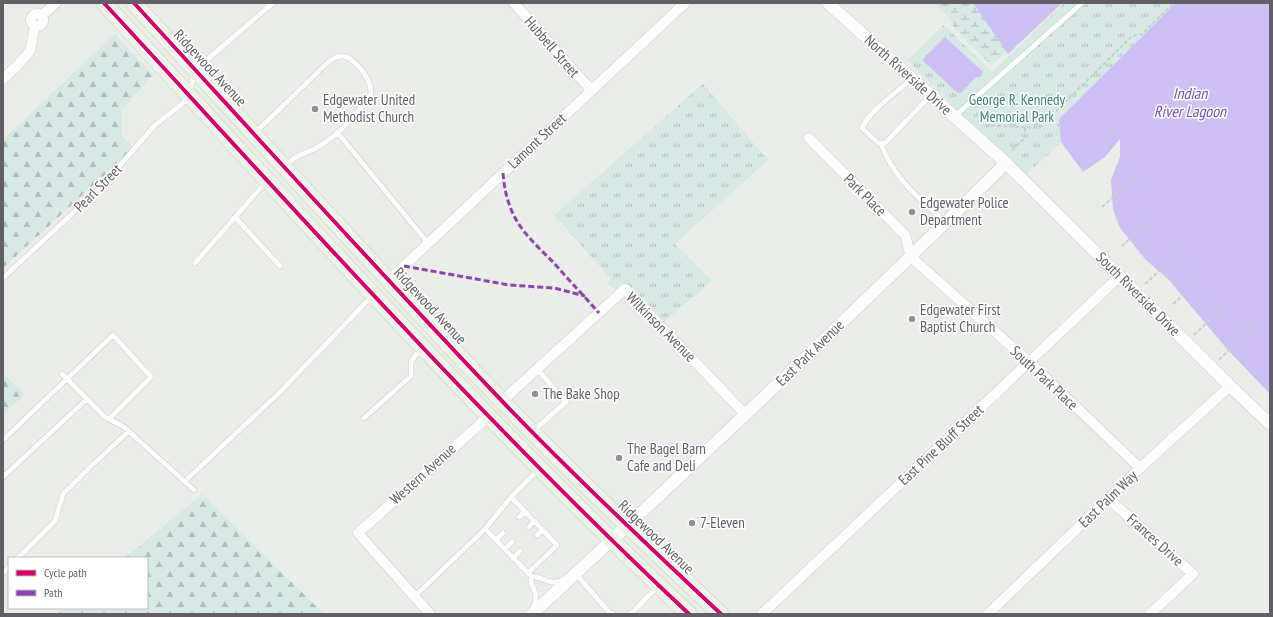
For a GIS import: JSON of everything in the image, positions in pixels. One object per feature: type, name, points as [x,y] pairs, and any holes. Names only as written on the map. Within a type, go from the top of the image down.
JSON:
[{"type":"main road","points":[[104,3],[422,348],[540,469],[689,614]]},
{"type":"main road","name":"Ridgewood Avenue","points":[[134,3],[502,401],[627,526],[721,614]]},
{"type":"main road","points":[[322,240],[333,245],[372,275],[389,280]]},
{"type":"street","points":[[3,79],[18,65],[30,50],[35,26],[31,21],[33,16],[38,14],[41,16],[56,3]]},
{"type":"street","name":"Hubbell Street","points":[[514,3],[591,90]]},
{"type":"street","name":"Lamont Street","points":[[389,280],[685,3]]},
{"type":"street","name":"North Riverside Drive","points":[[828,3],[1006,163]]},
{"type":"street","name":"Park Place","points":[[809,138],[905,235],[911,257]]},
{"type":"street","name":"East Park Avenue","points":[[531,614],[746,415],[911,257],[1006,163]]},
{"type":"street","name":"South Riverside Drive","points":[[1006,163],[1270,424]]},
{"type":"street","name":"South Park Place","points":[[911,257],[1029,362],[1140,468]]},
{"type":"street","name":"East Pine Bluff Street","points":[[764,614],[1120,276]]},
{"type":"street","name":"Wilkinson Avenue","points":[[502,401],[625,289],[746,415]]},
{"type":"street","name":"East Palm Way","points":[[988,614],[1140,468],[1230,386]]},
{"type":"street","name":"Western Avenue","points":[[415,596],[358,533],[489,416]]},
{"type":"street","name":"Frances Drive","points":[[1109,499],[1193,574],[1150,614]]},
{"type":"street","points":[[415,596],[430,614]]},
{"type":"lane","points":[[189,96],[195,70],[273,3]]},
{"type":"lane","points":[[955,117],[1082,3]]},
{"type":"lane","points":[[254,134],[334,58],[346,56],[354,62],[367,78],[372,87],[370,96],[354,117],[337,132],[315,149],[292,159],[284,166]]},
{"type":"lane","points":[[912,79],[865,121],[862,128],[873,140],[878,143],[885,143],[931,96]]},
{"type":"lane","name":"Pearl Street","points":[[3,278],[102,186],[155,125],[181,105],[189,96]]},
{"type":"lane","points":[[337,132],[428,243]]},
{"type":"lane","points":[[881,143],[886,157],[902,180],[945,223]]},
{"type":"lane","points":[[195,262],[267,180]]},
{"type":"lane","points":[[235,218],[280,266]]},
{"type":"lane","points":[[185,481],[279,393],[372,295]]},
{"type":"lane","points":[[3,440],[113,335],[151,377],[109,419]]},
{"type":"lane","points":[[364,418],[411,376],[411,362],[422,348]]},
{"type":"lane","points":[[532,431],[566,402],[537,370]]},
{"type":"lane","points":[[62,374],[105,417],[129,431],[194,490]]},
{"type":"lane","points":[[3,477],[87,399]]},
{"type":"lane","points":[[19,557],[55,521],[63,494],[129,431]]},
{"type":"lane","points":[[415,596],[485,529],[510,497],[540,469]]},
{"type":"lane","points":[[510,497],[557,544],[529,574]]},
{"type":"lane","points":[[519,517],[525,512]]},
{"type":"lane","points":[[529,527],[534,521]]},
{"type":"lane","points":[[485,529],[529,574],[552,582],[560,581],[575,574],[609,612],[613,614]]},
{"type":"lane","points":[[537,535],[543,530]]},
{"type":"lane","points":[[496,540],[503,533]]},
{"type":"lane","points":[[505,549],[512,542]]},
{"type":"lane","points":[[513,558],[520,551]]},
{"type":"lane","points":[[529,574],[536,600],[531,614]]},
{"type":"lane","points":[[629,614],[634,612],[659,586]]},
{"type":"path","points":[[985,125],[1039,128],[1132,36],[1142,34],[1174,3]]},
{"type":"path","points":[[1012,150],[1025,138],[1025,127]]},
{"type":"path","points":[[1102,207],[1136,176]]},
{"type":"path","points":[[1122,246],[1146,224],[1149,228]]},
{"type":"path","points":[[1145,284],[1180,252],[1186,259]]},
{"type":"path","points":[[1173,304],[1195,284],[1201,290]]},
{"type":"path","points":[[1193,336],[1222,308]]},
{"type":"path","points":[[1217,362],[1254,323]]},
{"type":"green space","points":[[934,3],[980,3],[1010,48],[991,65],[955,29],[948,17]]},
{"type":"green space","name":"George R. Kennedy Memorial Park","points":[[1064,3],[1176,3],[1059,119],[1061,142],[1024,177],[907,60],[944,25],[992,72]]},
{"type":"green space","points":[[115,34],[153,75],[122,110],[122,136],[134,148],[3,268],[3,139]]},
{"type":"green space","points":[[703,84],[768,160],[675,244],[712,281],[664,322],[629,285],[621,284],[615,290],[607,283],[611,279],[554,215]]},
{"type":"green space","points":[[3,373],[25,395],[3,413]]},
{"type":"green space","points":[[202,494],[324,614],[57,614],[63,609],[148,609],[148,557],[126,557]]},
{"type":"water","points":[[973,3],[1062,3],[1008,54]]},
{"type":"water","name":"Indian River Lagoon","points":[[1176,3],[1270,3],[1270,394],[1227,349],[1169,280],[1146,260],[1120,228],[1113,209],[1111,180],[1120,157],[1120,139],[1105,157],[1083,172],[1061,142],[1059,119]]},
{"type":"water","points":[[945,37],[983,72],[981,76],[976,77],[961,93],[958,93],[923,61],[924,58]]},
{"type":"marked path","points":[[503,173],[508,200],[514,217],[529,237],[599,313]]},
{"type":"marked path","points":[[404,266],[509,285],[554,288],[585,296]]},
{"type":"cycle path","points":[[104,3],[391,314],[538,466],[689,614]]},
{"type":"cycle path","points":[[134,3],[501,400],[555,455],[721,614]]},
{"type":"place","name":"Edgewater United Methodist Church","points":[[315,109]]},
{"type":"place","name":"Edgewater Police Department","points":[[912,212]]},
{"type":"place","name":"Edgewater First Baptist Church","points":[[912,319]]},
{"type":"place","name":"The Bake Shop","points":[[535,394]]},
{"type":"place","name":"The Bagel Barn Cafe and Deli","points":[[619,458]]},
{"type":"place","name":"7-Eleven","points":[[692,523]]}]
